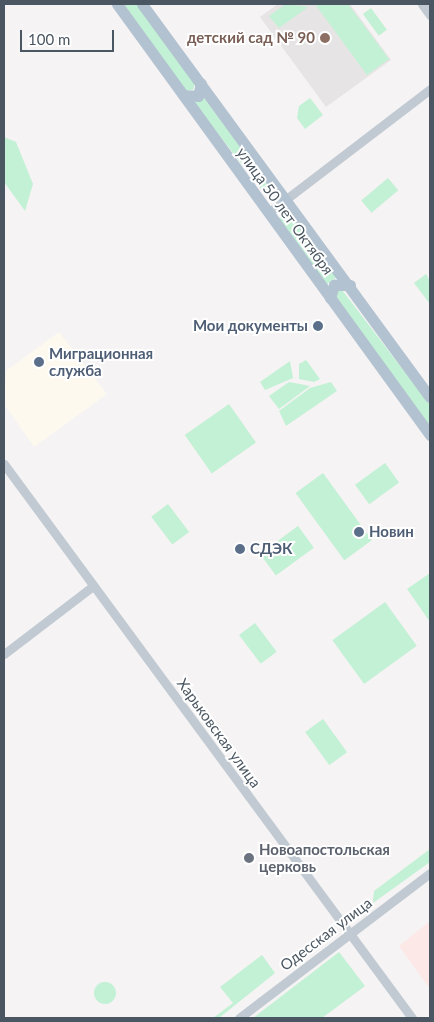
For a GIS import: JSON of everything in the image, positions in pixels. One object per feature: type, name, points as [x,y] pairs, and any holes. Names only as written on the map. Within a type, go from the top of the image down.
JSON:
[{"type":"main road","name":"улица 50 лет Октября","points":[[117,4],[430,435]]},
{"type":"main road","name":"улица 50 лет Октября","points":[[142,4],[287,199],[430,397]]},
{"type":"main road","points":[[183,95],[198,96],[201,83]]},
{"type":"main road","points":[[330,298],[334,285],[350,285]]},
{"type":"street","points":[[422,4],[430,15]]},
{"type":"street","points":[[268,213],[430,89]]},
{"type":"street","name":"Харьковская улица","points":[[4,464],[412,1018]]},
{"type":"street","points":[[4,654],[93,586]]},
{"type":"street","name":"Одесская улица","points":[[240,1018],[350,932],[430,873]]},
{"type":"shaded area","name":"детский сад № 90","points":[[278,4],[350,4],[391,60],[326,107],[260,17]]},
{"type":"shaded area","points":[[59,332],[107,394],[34,447],[4,404],[6,371]]},
{"type":"shaded area","points":[[430,921],[430,989],[399,946]]},
{"type":"green space","points":[[123,4],[138,4],[195,83],[193,90],[185,90]]},
{"type":"green space","points":[[286,4],[308,7],[279,28],[269,16]]},
{"type":"green space","points":[[315,4],[348,4],[389,59],[367,75]]},
{"type":"green space","points":[[371,8],[387,30],[379,36],[363,14]]},
{"type":"green space","points":[[204,98],[273,191],[271,195],[265,194],[194,103]]},
{"type":"green space","points":[[310,98],[323,115],[305,129],[297,118],[299,106]]},
{"type":"green space","points":[[4,137],[16,142],[33,184],[25,211],[4,182]]},
{"type":"green space","points":[[388,178],[398,190],[371,213],[361,200]]},
{"type":"green space","points":[[282,213],[289,213],[337,277],[326,285],[279,219]]},
{"type":"green space","points":[[426,274],[430,281],[430,304],[414,283]]},
{"type":"green space","points":[[336,290],[342,290],[430,405],[430,428],[335,297]]},
{"type":"green space","points":[[306,360],[320,379],[314,382],[299,379],[299,364]]},
{"type":"green space","points":[[290,361],[293,378],[265,390],[260,382]]},
{"type":"green space","points":[[289,382],[310,386],[279,409],[269,396]]},
{"type":"green space","points":[[331,382],[337,391],[286,426],[279,411],[310,388]]},
{"type":"green space","points":[[229,404],[256,443],[212,473],[185,435]]},
{"type":"green space","points":[[385,463],[399,482],[369,504],[355,485]]},
{"type":"green space","points":[[323,473],[372,540],[344,560],[295,493]]},
{"type":"green space","points":[[168,504],[189,532],[172,545],[151,517]]},
{"type":"green space","points":[[298,526],[314,548],[276,575],[260,554]]},
{"type":"green space","points":[[430,573],[430,622],[407,589]]},
{"type":"green space","points":[[385,602],[417,646],[364,684],[332,640]]},
{"type":"green space","points":[[255,623],[277,652],[261,664],[239,635]]},
{"type":"green space","points":[[323,719],[347,752],[329,765],[305,732]]},
{"type":"green space","points":[[430,849],[430,862],[373,903],[374,891]]},
{"type":"green space","points":[[339,952],[365,986],[322,1018],[253,1018]]},
{"type":"green space","points":[[262,955],[275,973],[219,1018],[213,1018],[233,1003],[220,987]]},
{"type":"green space","points":[[105,982],[113,985],[116,993],[113,1001],[105,1004],[97,1001],[94,993],[97,985]]},
{"type":"place","name":"детский сад № 90","points":[[325,38]]},
{"type":"place","name":"Мои документы","points":[[318,326]]},
{"type":"place","name":"Миграционная служба","points":[[39,362]]},
{"type":"place","name":"Новин","points":[[359,532]]},
{"type":"place","name":"СДЭК","points":[[240,549]]},
{"type":"place","name":"Новоапостольская церковь","points":[[249,858]]}]
